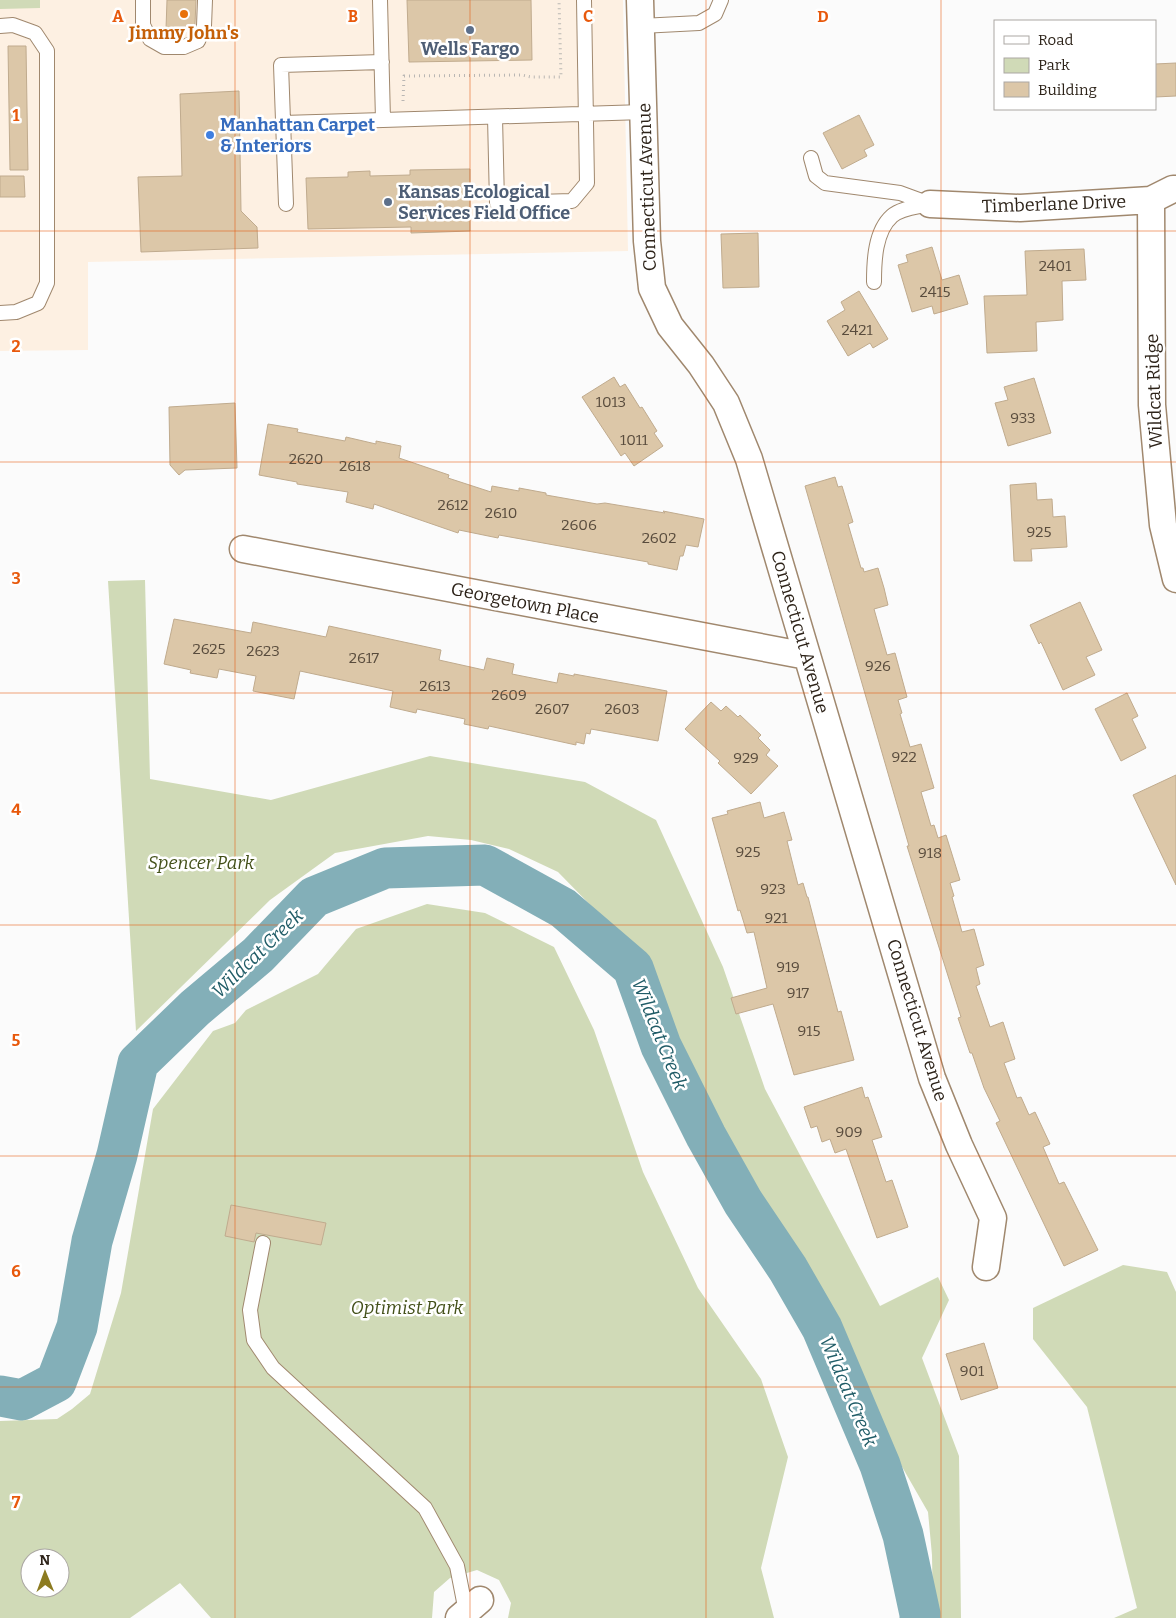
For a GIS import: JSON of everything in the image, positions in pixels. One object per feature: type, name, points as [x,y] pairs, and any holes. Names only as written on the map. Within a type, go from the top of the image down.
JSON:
[{"type":"street","name":"Connecticut Avenue","points":[[640,0],[647,241],[652,288],[670,326],[702,365],[726,403],[750,459],[932,1078],[959,1145],[993,1218],[986,1267]]},
{"type":"street","name":"Timberlane Drive","points":[[930,204],[1020,208],[1151,200],[1172,189],[1176,189]]},
{"type":"street","name":"Wildcat Ridge","points":[[1151,200],[1152,405],[1163,525],[1176,580]]},
{"type":"street","name":"Georgetown Place","points":[[244,549],[807,656]]},
{"type":"lane","points":[[143,0],[143,25],[145,32],[150,39],[164,47],[184,47],[198,41],[204,26],[205,0]]},
{"type":"lane","points":[[380,0],[383,120]]},
{"type":"lane","points":[[495,116],[497,203],[572,200],[587,183],[584,0]]},
{"type":"lane","points":[[641,26],[698,24],[715,14],[721,0]]},
{"type":"lane","points":[[0,26],[13,25],[35,33],[47,51],[47,283],[38,303],[16,312],[0,313]]},
{"type":"lane","points":[[286,204],[281,65],[382,62]]},
{"type":"lane","points":[[283,123],[644,112]]},
{"type":"lane","points":[[811,158],[816,176],[825,183],[900,193],[930,204]]},
{"type":"lane","points":[[874,282],[877,244],[885,225],[893,215],[903,210],[930,204]]},
{"type":"lane","points":[[263,1243],[250,1310],[254,1340],[273,1368],[425,1508],[457,1566],[468,1610]]},
{"type":"path","points":[[403,120],[404,76],[522,75],[531,77],[561,77],[559,0]]},
{"type":"shaded area","points":[[0,0],[623,0],[628,251],[88,262],[88,350],[0,351]]},
{"type":"green space","points":[[0,0],[40,0],[40,8],[0,9]]},
{"type":"green space","name":"Spencer Park","points":[[145,580],[150,779],[271,800],[430,756],[585,782],[656,820],[723,967],[765,1089],[880,1306],[938,1277],[949,1300],[922,1358],[959,1456],[961,1618],[933,1618],[932,1555],[928,1512],[897,1458],[854,1373],[827,1302],[741,1163],[683,1053],[643,966],[606,921],[558,872],[509,849],[471,840],[428,836],[335,853],[270,900],[136,1031],[108,581]]},
{"type":"green space","name":"Optimist Park","points":[[427,904],[485,913],[554,947],[594,1030],[643,1172],[698,1288],[761,1379],[788,1457],[761,1568],[774,1618],[508,1618],[511,1603],[499,1580],[477,1570],[450,1578],[434,1592],[432,1618],[211,1618],[180,1583],[130,1618],[0,1618],[0,1421],[57,1419],[90,1394],[121,1293],[153,1109],[213,1031],[235,1023],[246,1010],[318,974],[356,929]]},
{"type":"green space","points":[[1123,1265],[1167,1272],[1176,1292],[1176,1618],[1114,1618],[1137,1608],[1087,1407],[1033,1339],[1033,1308]]},
{"type":"building","name":"Jimmy John's","points":[[167,0],[196,0],[193,29],[166,29]]},
{"type":"building","name":"Wells Fargo","points":[[407,0],[531,0],[532,60],[409,62]]},
{"type":"building","points":[[8,46],[26,46],[28,170],[10,170]]},
{"type":"building","points":[[1176,63],[1176,96],[1156,97],[1156,64]]},
{"type":"building","name":"Manhattan Carpet & Interiors","points":[[239,91],[241,211],[257,227],[258,248],[141,252],[138,177],[182,176],[180,94]]},
{"type":"building","points":[[859,115],[874,145],[864,150],[867,156],[842,169],[823,133]]},
{"type":"building","name":"Kansas Ecological Services Field Office","points":[[470,169],[470,231],[411,233],[411,227],[308,229],[306,178],[348,177],[348,172],[370,171],[370,176],[410,175],[410,170]]},
{"type":"building","points":[[0,176],[24,176],[25,197],[0,197]]},
{"type":"building","points":[[758,233],[759,287],[723,288],[721,234]]},
{"type":"building","points":[[932,247],[942,280],[959,275],[968,304],[934,314],[932,306],[912,312],[898,265],[908,262],[906,255]]},
{"type":"building","points":[[1084,249],[1086,280],[1062,281],[1063,320],[1036,322],[1037,351],[987,353],[984,296],[1027,295],[1025,251]]},
{"type":"building","points":[[859,291],[888,339],[873,348],[870,343],[848,356],[827,321],[845,310],[841,302]]},
{"type":"building","points":[[614,377],[620,387],[625,384],[640,408],[642,407],[657,431],[654,433],[663,446],[634,466],[625,453],[621,456],[582,397]]},
{"type":"building","points":[[1034,378],[1051,433],[1008,446],[995,403],[1008,400],[1004,387]]},
{"type":"building","points":[[235,403],[237,468],[185,470],[179,475],[170,465],[169,407]]},
{"type":"building","points":[[268,424],[298,429],[297,432],[345,441],[346,437],[376,444],[376,441],[401,446],[399,458],[449,475],[448,478],[491,492],[492,486],[519,491],[519,488],[597,504],[605,503],[665,513],[663,511],[704,519],[698,547],[686,545],[683,556],[680,556],[677,570],[648,564],[648,562],[499,535],[498,538],[459,530],[458,533],[374,504],[373,509],[346,502],[348,492],[297,484],[297,482],[259,475]]},
{"type":"building","points":[[835,477],[838,487],[842,486],[853,522],[848,524],[861,568],[863,568],[864,572],[878,568],[884,588],[888,605],[874,609],[887,655],[895,653],[907,697],[898,700],[902,713],[900,714],[910,747],[921,744],[934,788],[921,792],[931,826],[934,825],[938,838],[946,835],[960,880],[950,883],[962,932],[974,929],[984,965],[976,968],[980,984],[976,986],[990,1027],[1003,1022],[1015,1059],[1004,1063],[1017,1098],[1021,1097],[1029,1115],[1035,1112],[1050,1144],[1043,1147],[1059,1184],[1064,1182],[1098,1250],[1064,1266],[996,1123],[1000,1121],[984,1088],[958,1018],[961,1017],[907,846],[909,846],[805,486]]},
{"type":"building","points":[[1036,483],[1037,500],[1052,499],[1053,517],[1065,516],[1067,547],[1031,549],[1032,561],[1014,561],[1010,485]]},
{"type":"building","points":[[1080,602],[1102,650],[1086,657],[1095,675],[1063,690],[1041,642],[1039,644],[1030,625]]},
{"type":"building","points":[[174,619],[251,633],[253,622],[326,637],[329,626],[441,650],[439,660],[484,670],[487,658],[514,664],[512,674],[557,683],[559,673],[574,676],[574,674],[667,691],[658,741],[591,729],[590,734],[586,733],[584,744],[576,742],[576,745],[489,726],[488,729],[464,724],[465,719],[417,709],[416,713],[390,707],[393,691],[300,671],[294,699],[253,691],[256,676],[219,669],[217,678],[190,673],[191,670],[164,664]]},
{"type":"building","points":[[1127,693],[1138,716],[1132,719],[1146,748],[1121,761],[1095,709]]},
{"type":"building","points":[[711,702],[721,711],[726,706],[738,717],[740,715],[761,735],[758,738],[770,750],[766,755],[778,766],[751,794],[718,763],[720,761],[685,729]]},
{"type":"building","points":[[1176,775],[1176,885],[1133,795]]},
{"type":"building","points":[[760,802],[764,818],[784,812],[792,840],[787,841],[798,885],[803,883],[808,897],[838,1012],[841,1011],[854,1060],[794,1075],[773,1004],[736,1014],[731,998],[767,988],[754,932],[747,933],[740,910],[738,911],[712,818],[728,814],[727,811]]},
{"type":"building","points":[[862,1087],[865,1098],[868,1097],[882,1137],[872,1140],[886,1182],[892,1180],[908,1227],[877,1238],[846,1149],[835,1153],[830,1139],[822,1142],[817,1126],[811,1128],[804,1107]]},
{"type":"building","points":[[231,1205],[326,1223],[321,1245],[256,1233],[254,1242],[225,1236]]},
{"type":"building","points":[[984,1343],[998,1388],[961,1400],[946,1354]]},
{"type":"waterway","name":"Wildcat Creek","points":[[0,1396],[22,1400],[56,1382],[77,1327],[92,1241],[117,1155],[138,1063],[195,1008],[258,955],[314,897],[385,868],[485,865],[563,908],[633,968],[661,1046],[706,1136],[743,1202],[788,1269],[822,1328],[880,1465],[903,1535],[920,1618]]},
{"type":"place","name":"Jimmy John's","points":[[184,14]]},
{"type":"place","name":"Wells Fargo","points":[[470,30]]},
{"type":"place","name":"Manhattan Carpet & Interiors","points":[[210,135]]},
{"type":"place","name":"Kansas Ecological Services Field Office","points":[[388,202]]}]
